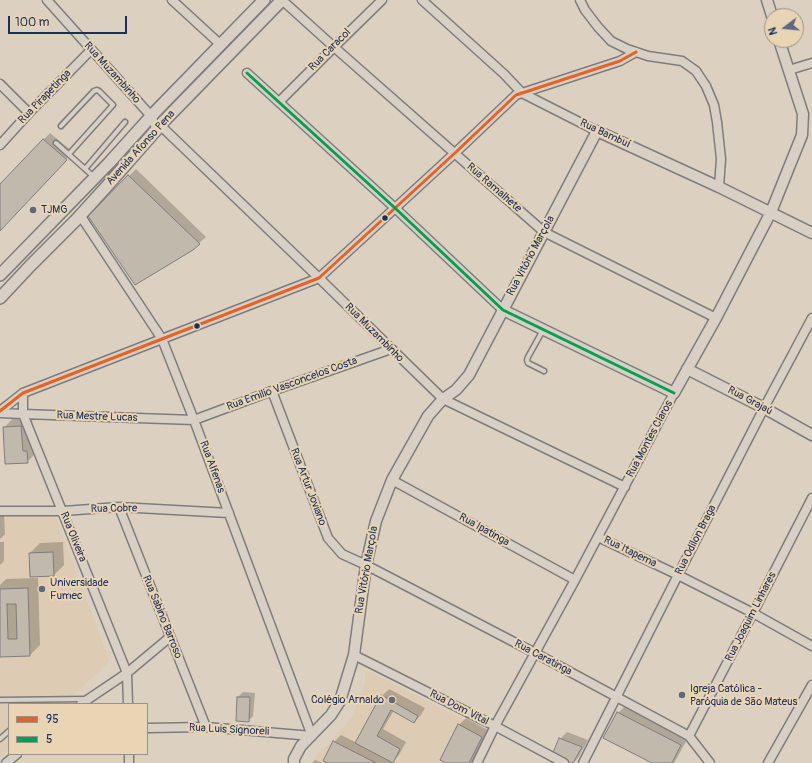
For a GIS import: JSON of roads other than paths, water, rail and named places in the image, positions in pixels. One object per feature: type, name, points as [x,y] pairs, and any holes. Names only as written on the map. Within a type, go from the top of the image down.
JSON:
[{"type":"main road","name":"Avenida Afonso Pena","points":[[0,274],[95,178],[151,116],[264,0]]},
{"type":"main road","name":"Avenida Afonso Pena","points":[[0,298],[108,186],[159,128],[282,0]]},
{"type":"main road","points":[[0,274],[11,286]]},
{"type":"street","name":"Rua Muzambinho","points":[[47,0],[151,116],[159,128],[319,278],[443,399],[625,487]]},
{"type":"street","points":[[172,0],[221,45]]},
{"type":"street","name":"Rua Ramalhete","points":[[282,0],[544,232],[716,318]]},
{"type":"street","name":"Rua Caracol","points":[[279,102],[382,0]]},
{"type":"street","name":"Rua Bambuí","points":[[422,0],[504,74],[522,93],[596,131],[719,187],[812,233]]},
{"type":"street","points":[[580,0],[585,10],[611,41],[627,49],[648,56],[682,61],[696,71],[706,86],[714,105],[721,159],[719,187]]},
{"type":"street","name":"Rua Montes Claros","points":[[477,763],[495,726],[575,580],[687,369],[716,318],[771,212],[802,135],[803,114],[782,48]]},
{"type":"street","name":"Rua Pirapetinga","points":[[0,146],[91,50]]},
{"type":"street","points":[[0,412],[22,393],[319,278],[516,95],[620,61],[636,52]]},
{"type":"street","points":[[789,70],[812,63]]},
{"type":"street","points":[[247,73],[395,208],[503,310],[674,393]]},
{"type":"street","points":[[0,84],[30,113]]},
{"type":"street","name":"Rua Vitório Marçola","points":[[294,763],[294,759],[301,746],[332,715],[340,701],[354,655],[366,565],[376,521],[392,480],[428,416],[443,399],[456,390],[469,375],[596,131]]},
{"type":"street","name":"Rua Alfenas","points":[[80,215],[162,339],[194,420],[312,736]]},
{"type":"street","name":"Rua Odilon Braga","points":[[583,763],[678,575],[812,318]]},
{"type":"street","name":"Rua Emilio Vasconcelos Costa","points":[[194,420],[391,349]]},
{"type":"street","name":"Rua Grajaú","points":[[687,369],[764,408],[812,435]]},
{"type":"street","name":"Rua Artur Joviano","points":[[272,391],[328,538],[342,554],[366,565]]},
{"type":"street","name":"Rua Oliveira","points":[[22,393],[23,414],[63,510],[127,673],[128,703]]},
{"type":"street","name":"Rua Mestre Lucas","points":[[0,412],[194,420]]},
{"type":"street","name":"Rua Ipatinga","points":[[392,480],[575,580]]},
{"type":"street","name":"Rua Joaquim Linhares","points":[[689,736],[812,498]]},
{"type":"street","name":"Rua Cobre","points":[[0,511],[119,507],[229,513]]},
{"type":"street","name":"Rua Sabino Barroso","points":[[119,507],[206,727]]},
{"type":"street","name":"Rua Itapema","points":[[598,537],[753,613],[812,646]]},
{"type":"street","name":"Rua Caratinga","points":[[366,565],[535,653],[689,736],[710,763]]},
{"type":"street","points":[[84,701],[127,673],[170,636]]},
{"type":"street","name":"Rua Dom Vital","points":[[354,655],[495,726],[564,763]]},
{"type":"street","points":[[768,763],[812,685]]},
{"type":"street","name":"Rua Luis Signoreli","points":[[148,728],[206,727],[312,736]]},
{"type":"street","points":[[6,763],[16,755]]},
{"type":"lane","points":[[61,126],[94,91],[99,91],[113,105],[69,154]]},
{"type":"lane","points":[[85,169],[125,122]]},
{"type":"lane","points":[[56,143],[95,178]]},
{"type":"lane","points":[[543,329],[527,360],[528,363],[544,371]]},
{"type":"lane","points":[[0,700],[26,702],[84,701]]},
{"type":"lane","points":[[0,739],[8,732]]},
{"type":"place","name":"TJMG","points":[[33,210]]},
{"type":"place","name":"Universidade Fumec","points":[[42,589]]},
{"type":"place","name":"Igreja Católica - Paróquia de São Mateus","points":[[682,695]]},
{"type":"place","name":"Colégio Arnaldo","points":[[392,700]]}]
